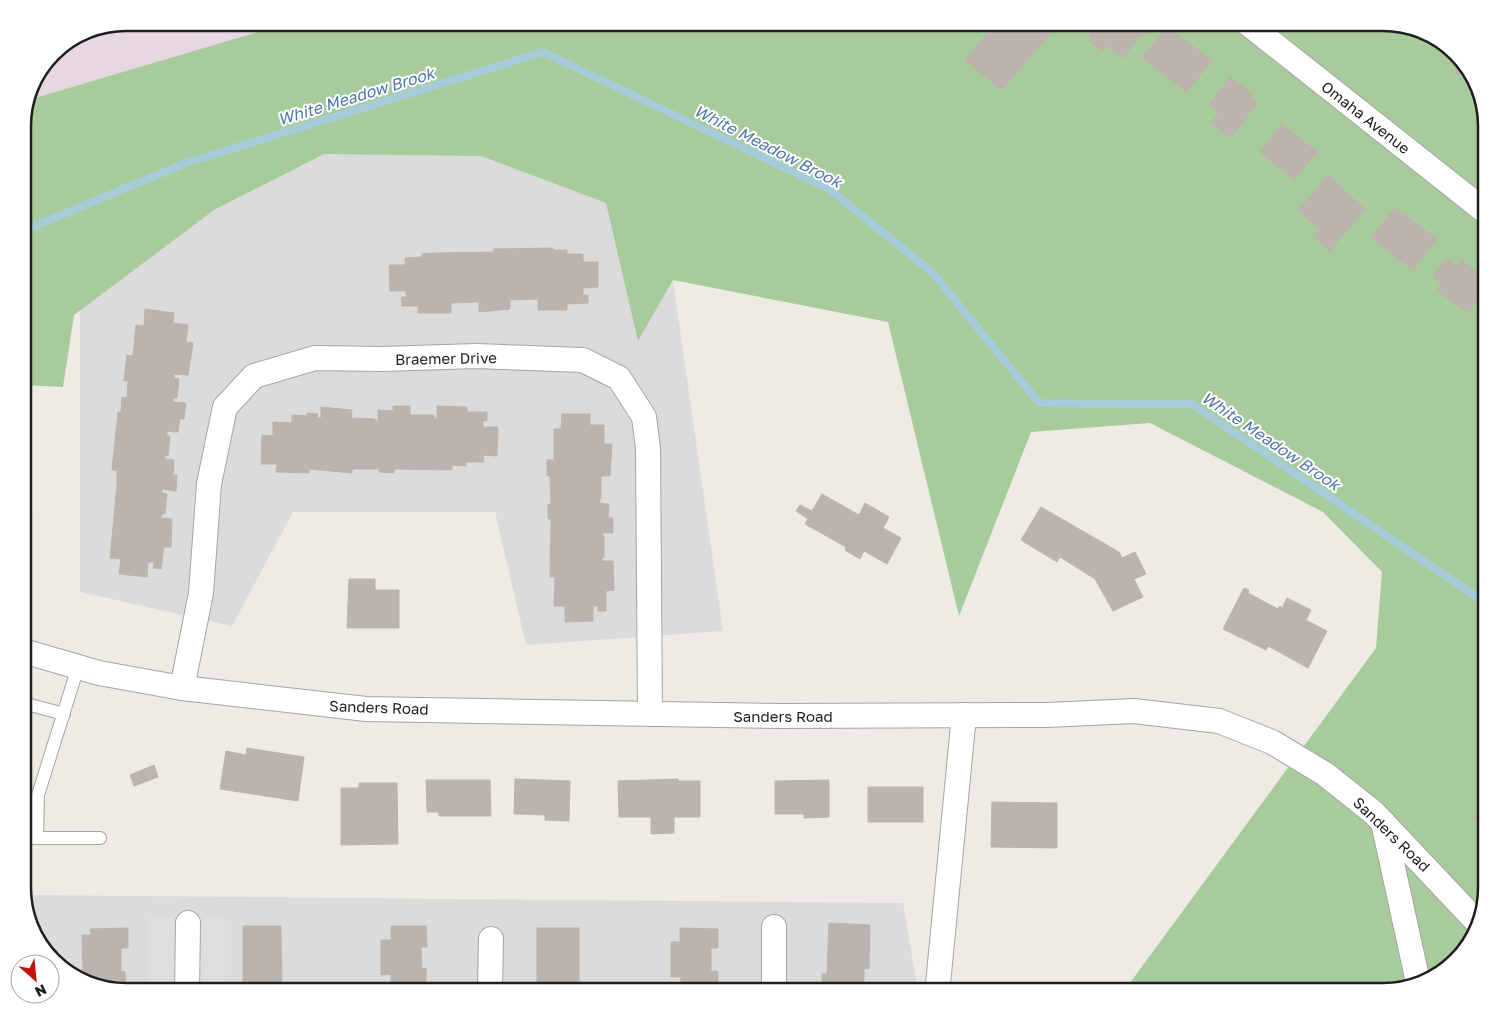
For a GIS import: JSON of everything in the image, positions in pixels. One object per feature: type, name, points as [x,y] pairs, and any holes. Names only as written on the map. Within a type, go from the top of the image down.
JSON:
[{"type":"street","name":"Omaha Avenue","points":[[1257,31],[1478,206]]},
{"type":"street","name":"Braemer Drive","points":[[182,688],[201,593],[209,484],[225,407],[254,376],[315,358],[382,359],[476,356],[583,360],[619,378],[644,417],[648,457],[650,714]]},
{"type":"street","name":"Sanders Road","points":[[31,653],[99,673],[182,688],[366,709],[780,716],[1047,715],[1134,711],[1219,721],[1272,742],[1325,774],[1383,822],[1473,918]]},
{"type":"street","points":[[938,983],[964,715]]},
{"type":"street","points":[[1383,822],[1417,977]]},
{"type":"street","points":[[187,983],[188,923]]},
{"type":"street","points":[[774,927],[774,983]]},
{"type":"street","points":[[490,983],[491,940]]},
{"type":"lane","points":[[37,838],[38,795],[78,667]]},
{"type":"lane","points":[[31,705],[64,714]]},
{"type":"lane","points":[[31,838],[100,838]]},
{"type":"shaded area","points":[[120,31],[261,31],[35,98],[47,74],[59,59],[74,47],[96,36]]},
{"type":"shaded area","points":[[533,107],[665,225],[723,631],[526,645],[495,512],[293,512],[232,626],[80,592],[80,260],[248,166]]},
{"type":"shaded area","points":[[31,895],[903,903],[917,983],[114,982],[102,980],[84,973],[64,959],[51,946],[36,918]]},
{"type":"shaded area","points":[[149,917],[225,918],[225,983],[149,983]]},
{"type":"green space","points":[[261,31],[1389,31],[1413,36],[1425,41],[1445,55],[1462,74],[1475,102],[1478,126],[1478,888],[1475,912],[1468,930],[1450,955],[1441,963],[1419,976],[1395,982],[1130,983],[1376,648],[1382,572],[1323,512],[1150,423],[1031,432],[959,616],[888,322],[673,280],[638,341],[606,203],[481,156],[324,154],[214,210],[74,315],[63,387],[31,385],[31,120],[35,98]]},
{"type":"building","points":[[989,31],[1052,31],[1002,90],[965,60]]},
{"type":"building","points":[[1087,31],[1150,31],[1147,35],[1144,32],[1123,58],[1107,45],[1102,51],[1088,40],[1092,35]]},
{"type":"building","points":[[1164,31],[1172,31],[1212,60],[1187,92],[1142,58]]},
{"type":"building","points":[[1454,64],[1462,74],[1456,75]]},
{"type":"building","points":[[1230,77],[1252,93],[1250,96],[1258,102],[1231,138],[1211,123],[1219,112],[1209,105]]},
{"type":"building","points":[[1282,124],[1317,152],[1294,180],[1260,152]]},
{"type":"building","points":[[1328,175],[1365,209],[1330,251],[1314,237],[1320,229],[1298,211]]},
{"type":"building","points":[[1394,209],[1437,239],[1413,270],[1371,238]]},
{"type":"building","points":[[553,248],[553,250],[567,250],[567,254],[583,254],[583,262],[598,262],[598,287],[583,288],[583,295],[588,295],[588,303],[567,304],[567,310],[538,310],[538,299],[510,300],[510,309],[479,312],[479,302],[451,303],[451,313],[418,313],[418,306],[402,306],[401,297],[406,297],[406,291],[390,291],[389,265],[405,265],[405,258],[422,257],[422,254],[436,253],[494,252],[494,249]]},
{"type":"building","points":[[1446,258],[1457,266],[1461,260],[1478,272],[1478,299],[1468,313],[1437,291],[1442,284],[1432,277]]},
{"type":"building","points":[[145,309],[174,313],[173,323],[188,325],[186,342],[193,343],[188,375],[174,374],[174,378],[179,379],[177,398],[173,398],[173,402],[186,403],[184,419],[180,418],[178,432],[167,431],[167,436],[170,436],[168,456],[165,455],[165,459],[174,460],[173,475],[177,475],[176,491],[162,489],[162,493],[167,494],[165,514],[162,514],[161,518],[172,519],[171,547],[164,547],[161,569],[153,568],[154,562],[148,562],[147,577],[119,574],[121,559],[110,558],[117,485],[117,470],[112,470],[118,412],[121,412],[122,397],[127,398],[128,381],[124,381],[127,355],[133,356],[136,325],[144,326]]},
{"type":"building","points":[[393,406],[410,406],[410,415],[434,415],[434,418],[437,419],[437,406],[467,407],[467,412],[487,412],[487,421],[483,421],[483,427],[498,427],[497,456],[483,455],[484,462],[466,462],[466,466],[452,465],[452,470],[394,469],[394,473],[379,472],[379,469],[352,469],[352,473],[309,469],[309,473],[276,472],[277,464],[261,464],[262,435],[273,436],[273,422],[292,423],[292,415],[307,416],[307,413],[318,414],[317,418],[321,418],[321,407],[352,410],[351,418],[375,419],[375,421],[378,421],[378,410],[393,411]]},
{"type":"building","points":[[562,414],[590,414],[590,425],[604,425],[604,444],[612,444],[610,476],[601,476],[601,499],[599,499],[600,503],[609,504],[608,518],[613,518],[613,533],[602,533],[604,537],[604,558],[602,557],[602,561],[613,561],[614,590],[606,591],[606,611],[598,611],[598,606],[593,606],[593,621],[565,622],[565,606],[554,606],[555,577],[550,577],[551,519],[548,519],[548,504],[551,504],[550,476],[547,476],[547,460],[554,460],[554,429],[561,429]]},
{"type":"building","points":[[822,494],[859,515],[865,503],[889,517],[883,528],[901,538],[887,564],[864,551],[860,559],[845,550],[846,547],[805,524],[808,519],[796,511],[800,505],[812,511]]},
{"type":"building","points":[[1041,507],[1119,552],[1122,558],[1135,552],[1146,574],[1134,579],[1143,597],[1113,611],[1095,579],[1060,557],[1057,562],[1021,540]]},
{"type":"building","points":[[349,579],[375,579],[375,590],[399,590],[399,628],[347,628]]},
{"type":"building","points":[[1244,588],[1249,590],[1248,593],[1278,609],[1280,606],[1282,608],[1287,598],[1311,610],[1306,620],[1327,631],[1308,668],[1268,646],[1266,650],[1223,629]]},
{"type":"building","points":[[247,748],[304,757],[298,801],[220,789],[226,751],[246,755]]},
{"type":"building","points":[[154,765],[158,777],[134,786],[130,775]]},
{"type":"building","points":[[515,779],[570,781],[569,821],[545,820],[545,815],[514,814]]},
{"type":"building","points":[[678,779],[678,781],[700,781],[700,817],[674,817],[674,833],[651,834],[651,817],[619,817],[618,781]]},
{"type":"building","points":[[426,780],[490,780],[491,816],[439,816],[439,812],[427,812]]},
{"type":"building","points":[[829,780],[829,817],[804,818],[804,814],[775,814],[775,781]]},
{"type":"building","points":[[359,783],[397,783],[398,844],[341,845],[341,788],[359,788]]},
{"type":"building","points":[[868,787],[923,787],[923,822],[868,822]]},
{"type":"building","points":[[992,802],[1057,803],[1057,848],[991,847]]},
{"type":"building","points":[[1478,813],[1478,823],[1473,818]]},
{"type":"building","points":[[829,923],[870,925],[869,969],[864,968],[864,983],[822,983],[822,974],[827,974]]},
{"type":"building","points":[[243,926],[281,926],[282,983],[243,983]]},
{"type":"building","points":[[391,926],[426,926],[427,947],[421,947],[422,969],[426,968],[426,983],[391,983],[391,974],[381,975],[381,940],[391,940]]},
{"type":"building","points":[[128,928],[128,948],[121,948],[121,971],[125,972],[126,983],[102,980],[83,972],[82,935],[91,935],[90,929]]},
{"type":"building","points":[[537,928],[579,928],[579,983],[537,983]]},
{"type":"building","points":[[680,928],[718,929],[718,948],[711,948],[711,971],[718,971],[718,983],[681,983],[681,977],[671,977],[671,942],[680,942]]},
{"type":"waterway","name":"White Meadow Brook","points":[[31,228],[186,163],[543,52],[829,189],[932,272],[1039,403],[1192,404],[1478,598]]}]
